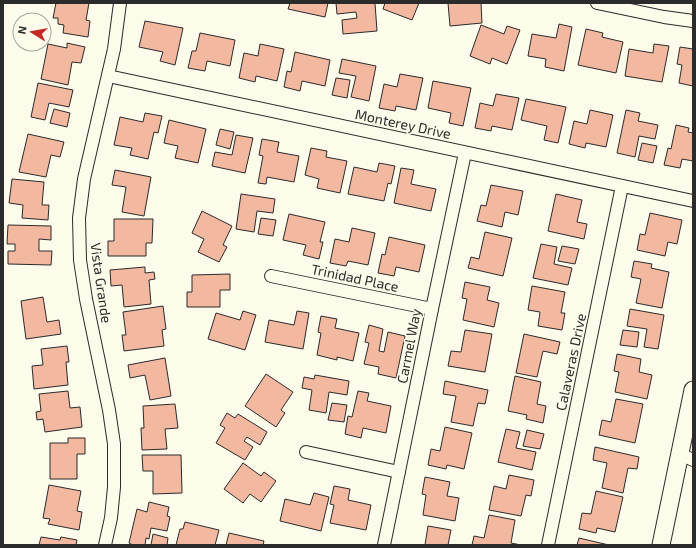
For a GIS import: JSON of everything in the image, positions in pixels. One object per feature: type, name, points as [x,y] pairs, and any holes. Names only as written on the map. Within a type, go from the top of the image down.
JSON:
[{"type":"main road","points":[[661,545],[689,456],[693,390]]},
{"type":"street","name":"Vista Grande","points":[[105,545],[111,518],[114,487],[114,444],[109,410],[86,299],[80,260],[79,218],[84,179],[114,49],[120,3]]},
{"type":"street","points":[[597,3],[664,17],[693,21]]},
{"type":"street","name":"Monterey Drive","points":[[108,76],[693,201]]},
{"type":"street","name":"Carmel Way","points":[[384,545],[465,153]]},
{"type":"street","name":"Calaveras Drive","points":[[548,545],[622,186]]},
{"type":"street","name":"Trinidad Place","points":[[271,276],[432,310]]},
{"type":"street","points":[[306,452],[399,472]]},
{"type":"building","points":[[56,3],[89,3],[86,20],[90,21],[88,37],[63,33],[64,25],[58,24],[58,18],[53,18]]},
{"type":"building","points":[[290,3],[328,3],[325,17],[288,9]]},
{"type":"building","points":[[336,3],[375,3],[377,31],[343,34],[342,20],[357,18],[356,12],[337,14]]},
{"type":"building","points":[[385,3],[419,3],[412,20],[383,9]]},
{"type":"building","points":[[448,3],[481,3],[482,23],[450,26]]},
{"type":"building","points":[[145,21],[183,28],[175,65],[160,61],[163,52],[139,47]]},
{"type":"building","points":[[559,24],[572,27],[564,71],[545,67],[546,59],[528,56],[532,34],[556,38]]},
{"type":"building","points":[[481,25],[504,34],[507,26],[520,30],[507,64],[492,58],[490,64],[470,56]]},
{"type":"building","points":[[586,29],[603,33],[602,37],[623,42],[616,73],[578,65]]},
{"type":"building","points":[[200,33],[235,40],[230,66],[207,61],[205,71],[188,68],[192,51],[196,51]]},
{"type":"building","points":[[67,43],[85,47],[81,63],[72,62],[68,85],[41,79],[46,52],[52,52],[52,45],[67,48]]},
{"type":"building","points":[[260,44],[284,49],[277,81],[256,76],[255,82],[239,78],[244,53],[258,56]]},
{"type":"building","points":[[654,44],[669,46],[662,82],[625,76],[629,49],[653,53]]},
{"type":"building","points":[[680,47],[693,49],[693,86],[679,83],[682,65],[677,64]]},
{"type":"building","points":[[295,52],[330,60],[325,86],[302,81],[300,91],[284,87],[287,71],[291,72]]},
{"type":"building","points":[[342,59],[376,66],[369,101],[351,97],[356,76],[339,73]]},
{"type":"building","points":[[400,74],[423,78],[416,110],[396,106],[395,111],[379,108],[384,84],[397,87]]},
{"type":"building","points":[[336,78],[350,80],[347,98],[332,95]]},
{"type":"building","points":[[433,81],[471,88],[463,126],[449,123],[451,113],[428,108]]},
{"type":"building","points":[[38,83],[73,90],[69,107],[49,103],[45,120],[31,117]]},
{"type":"building","points":[[496,94],[519,98],[512,130],[492,126],[491,131],[475,128],[480,103],[493,106]]},
{"type":"building","points":[[526,99],[566,107],[558,143],[544,140],[547,126],[521,120]]},
{"type":"building","points":[[54,109],[70,113],[67,127],[50,123]]},
{"type":"building","points":[[590,110],[613,115],[606,147],[586,143],[585,148],[569,144],[574,121],[587,124]]},
{"type":"building","points":[[626,110],[640,113],[638,121],[658,125],[655,139],[639,136],[635,157],[617,153]]},
{"type":"building","points":[[145,113],[162,116],[158,133],[154,132],[148,159],[130,155],[132,148],[114,145],[120,117],[143,122]]},
{"type":"building","points":[[169,120],[206,129],[198,163],[175,158],[178,146],[164,143]]},
{"type":"building","points":[[676,125],[689,128],[688,132],[693,133],[693,161],[682,159],[680,168],[664,165],[668,148],[671,149]]},
{"type":"building","points":[[220,129],[234,132],[230,149],[216,145]]},
{"type":"building","points":[[28,134],[64,142],[60,157],[51,155],[46,177],[19,172]]},
{"type":"building","points":[[236,135],[253,138],[245,173],[212,166],[215,152],[232,155]]},
{"type":"building","points":[[262,139],[279,142],[277,152],[299,156],[294,182],[267,177],[266,184],[258,183],[263,156],[259,155]]},
{"type":"building","points":[[642,143],[657,146],[653,163],[638,160]]},
{"type":"building","points":[[311,148],[327,151],[326,157],[347,161],[340,193],[317,188],[319,179],[305,175]]},
{"type":"building","points":[[379,163],[395,166],[391,184],[388,183],[384,201],[348,194],[354,167],[377,172]]},
{"type":"building","points":[[401,168],[414,170],[411,184],[436,189],[431,211],[394,203]]},
{"type":"building","points":[[115,170],[151,177],[144,216],[122,212],[126,187],[112,185]]},
{"type":"building","points":[[12,179],[44,182],[42,205],[49,205],[48,220],[22,218],[23,205],[9,203]]},
{"type":"building","points":[[491,185],[523,191],[518,215],[505,212],[502,227],[477,221],[481,205],[486,206]]},
{"type":"building","points":[[241,194],[275,199],[273,213],[257,211],[254,232],[236,229]]},
{"type":"building","points":[[556,194],[582,200],[577,222],[587,224],[584,239],[548,231]]},
{"type":"building","points":[[202,211],[232,226],[223,245],[227,247],[219,262],[198,252],[204,239],[192,233]]},
{"type":"building","points":[[650,213],[682,220],[677,244],[668,242],[665,256],[637,250],[640,234],[645,235]]},
{"type":"building","points":[[289,214],[325,222],[320,242],[323,242],[319,259],[303,255],[306,245],[283,240]]},
{"type":"building","points":[[261,218],[276,220],[273,236],[258,234]]},
{"type":"building","points":[[114,219],[153,219],[152,243],[146,243],[146,256],[108,256],[108,241],[114,241]]},
{"type":"building","points":[[8,225],[51,226],[51,240],[39,239],[39,251],[52,251],[51,265],[8,264],[8,251],[15,251],[15,244],[7,244]]},
{"type":"building","points":[[352,228],[375,233],[368,265],[348,261],[346,266],[330,263],[335,239],[349,242]]},
{"type":"building","points":[[485,232],[512,238],[503,276],[468,268],[471,257],[479,259]]},
{"type":"building","points":[[389,237],[425,245],[419,272],[396,267],[394,276],[378,273],[382,254],[385,255]]},
{"type":"building","points":[[541,244],[557,247],[554,264],[572,268],[568,285],[533,278]]},
{"type":"building","points":[[562,246],[579,249],[575,264],[558,261]]},
{"type":"building","points":[[634,261],[652,264],[651,268],[669,272],[662,308],[636,303],[641,279],[631,277]]},
{"type":"building","points":[[145,267],[145,273],[154,272],[155,279],[149,280],[151,304],[124,307],[122,285],[111,286],[110,270]]},
{"type":"building","points":[[230,274],[230,290],[220,290],[220,307],[187,307],[187,292],[192,292],[192,275]]},
{"type":"building","points":[[465,282],[490,287],[487,300],[499,303],[494,327],[463,320],[467,299],[462,298]]},
{"type":"building","points":[[532,286],[565,292],[561,313],[565,313],[562,330],[538,326],[540,312],[528,310]]},
{"type":"building","points":[[43,297],[47,322],[59,320],[61,334],[26,339],[21,301]]},
{"type":"building","points":[[163,306],[166,329],[162,330],[164,346],[124,351],[122,335],[126,335],[123,312]]},
{"type":"building","points":[[630,309],[664,315],[658,349],[644,347],[647,329],[627,326]]},
{"type":"building","points":[[243,311],[256,315],[245,350],[208,339],[216,313],[240,320]]},
{"type":"building","points":[[297,311],[309,313],[303,349],[265,342],[269,320],[294,325]]},
{"type":"building","points":[[321,316],[337,319],[335,328],[359,333],[353,361],[337,357],[337,360],[317,355],[321,333],[318,332]]},
{"type":"building","points":[[369,325],[383,329],[379,351],[384,352],[388,332],[405,336],[396,378],[378,374],[379,367],[364,364],[369,343],[365,342]]},
{"type":"building","points":[[465,330],[492,334],[485,372],[448,366],[451,351],[461,352]]},
{"type":"building","points":[[623,330],[639,332],[637,347],[620,345]]},
{"type":"building","points":[[524,334],[560,342],[557,354],[543,351],[537,377],[516,373]]},
{"type":"building","points":[[67,346],[69,362],[66,362],[68,385],[34,389],[32,366],[43,365],[41,349]]},
{"type":"building","points":[[617,354],[641,359],[639,372],[652,375],[647,399],[615,392],[619,372],[614,371]]},
{"type":"building","points":[[165,358],[171,396],[150,400],[145,375],[130,378],[128,365]]},
{"type":"building","points":[[266,374],[293,392],[281,410],[285,413],[276,427],[245,406]]},
{"type":"building","points":[[315,375],[349,381],[347,395],[329,392],[326,413],[309,410],[312,390],[302,388],[304,377],[314,379]]},
{"type":"building","points":[[515,376],[541,382],[537,404],[546,406],[543,423],[526,419],[527,415],[508,411]]},
{"type":"building","points":[[445,381],[488,390],[485,404],[478,403],[473,426],[451,422],[456,396],[443,394]]},
{"type":"building","points":[[68,391],[70,408],[80,407],[82,427],[45,432],[43,419],[37,420],[36,412],[41,411],[39,394]]},
{"type":"building","points":[[358,391],[369,393],[367,401],[391,406],[386,433],[363,428],[361,438],[345,434],[348,416],[352,417]]},
{"type":"building","points":[[616,399],[643,404],[635,443],[599,435],[602,420],[611,422]]},
{"type":"building","points":[[332,403],[347,405],[344,422],[328,420]]},
{"type":"building","points":[[175,404],[178,428],[165,429],[167,449],[142,450],[141,428],[144,428],[143,406]]},
{"type":"building","points":[[227,413],[235,418],[238,414],[267,432],[260,445],[247,437],[244,441],[253,447],[245,460],[216,443],[225,428],[220,425]]},
{"type":"building","points":[[445,427],[472,433],[464,469],[447,465],[446,469],[428,465],[431,449],[440,451]]},
{"type":"building","points":[[506,429],[520,432],[516,448],[536,452],[532,470],[498,462]]},
{"type":"building","points":[[527,430],[544,434],[540,449],[523,446]]},
{"type":"building","points":[[68,438],[85,438],[85,454],[77,454],[77,479],[50,479],[50,443],[68,443]]},
{"type":"building","points":[[595,447],[639,457],[637,469],[628,468],[623,493],[602,488],[607,463],[593,460]]},
{"type":"building","points":[[142,455],[181,455],[182,493],[153,494],[153,471],[143,471]]},
{"type":"building","points":[[243,463],[261,476],[264,472],[276,481],[261,502],[250,494],[243,503],[224,489]]},
{"type":"building","points":[[509,475],[534,480],[531,496],[526,495],[521,516],[489,510],[494,486],[506,489]]},
{"type":"building","points":[[425,477],[450,482],[447,496],[459,498],[455,521],[423,515],[426,495],[422,494]]},
{"type":"building","points":[[49,485],[81,491],[77,511],[82,512],[79,530],[48,524],[50,519],[43,518]]},
{"type":"building","points":[[334,486],[350,489],[348,500],[371,505],[366,530],[330,523],[334,505],[330,504]]},
{"type":"building","points":[[596,491],[623,497],[615,532],[597,528],[596,533],[579,529],[582,513],[591,514]]},
{"type":"building","points":[[314,493],[329,497],[321,531],[280,521],[285,499],[310,505]]},
{"type":"building","points":[[149,502],[169,507],[167,516],[170,517],[167,531],[151,528],[149,539],[146,538],[145,545],[133,545],[129,543],[137,509],[147,512]]},
{"type":"building","points":[[489,515],[515,520],[511,543],[521,545],[472,545],[474,536],[484,538]]},
{"type":"building","points":[[185,522],[219,530],[215,545],[176,545],[180,529],[183,529]]},
{"type":"building","points":[[428,526],[451,530],[448,545],[425,545]]},
{"type":"building","points":[[229,533],[264,541],[263,545],[226,545]]},
{"type":"building","points":[[153,534],[168,538],[167,545],[151,545]]},
{"type":"building","points":[[41,537],[60,540],[61,537],[77,540],[76,545],[39,545]]},
{"type":"building","points":[[579,538],[609,545],[577,545]]}]
